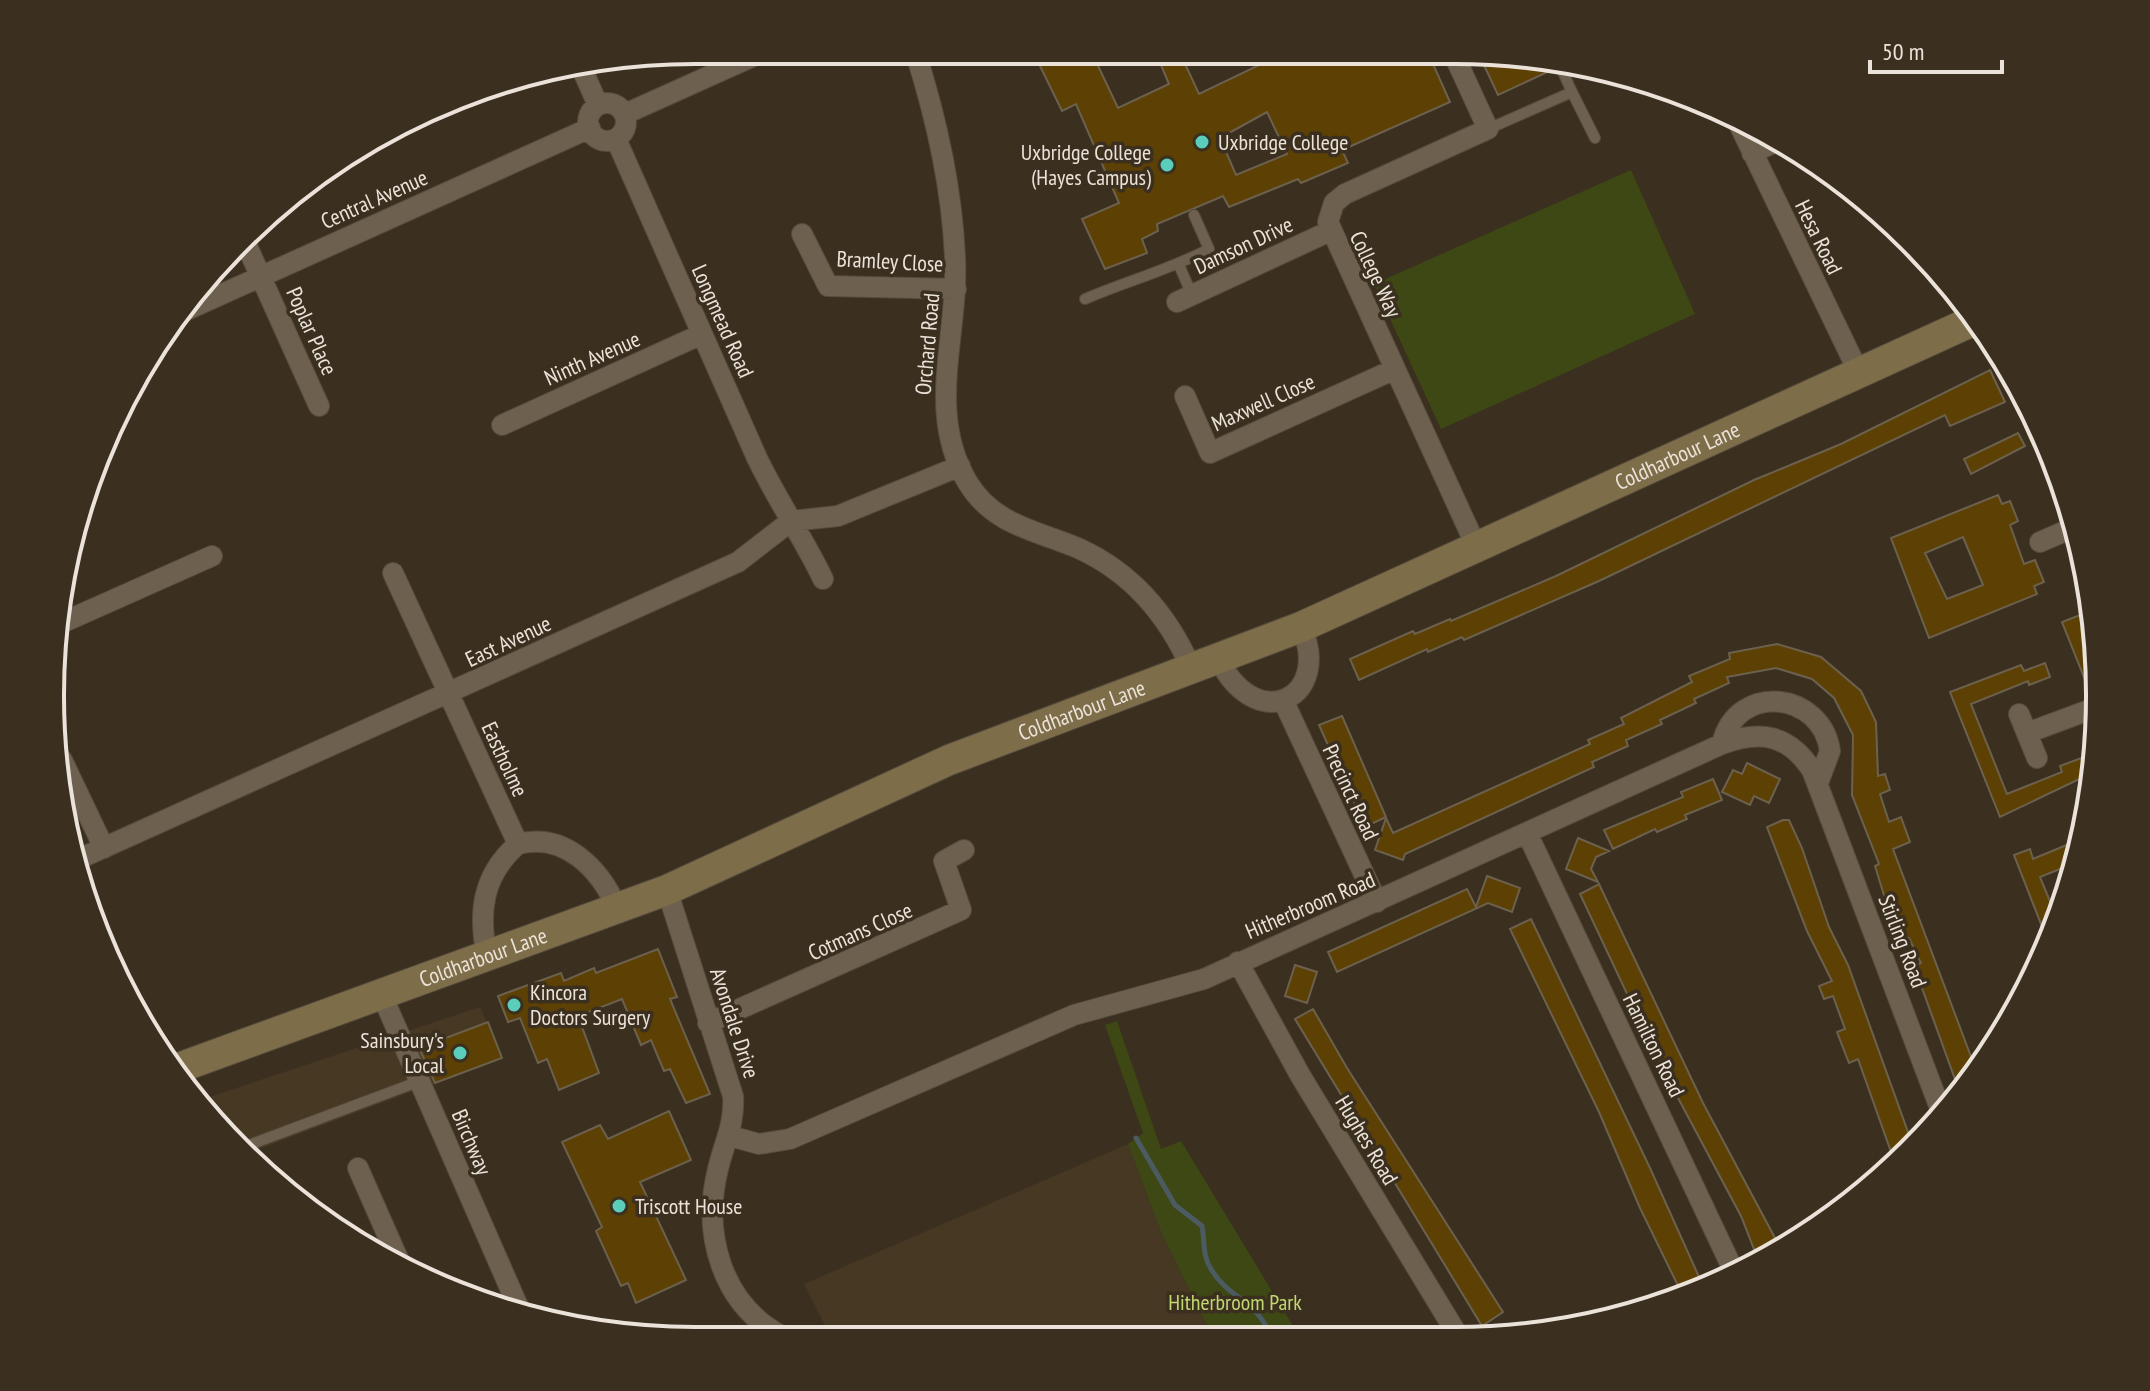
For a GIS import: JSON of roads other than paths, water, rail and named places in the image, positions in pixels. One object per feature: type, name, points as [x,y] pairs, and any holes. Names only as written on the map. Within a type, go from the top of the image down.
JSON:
[{"type":"street","points":[[625,114],[736,64]]},
{"type":"street","name":"Orchard Road","points":[[918,64],[946,167],[956,289],[944,393],[949,435],[960,466],[976,494],[1004,519],[1025,531],[1079,549],[1137,587],[1206,665]]},
{"type":"street","points":[[1458,64],[1488,129]]},
{"type":"street","points":[[584,74],[598,105]]},
{"type":"street","points":[[613,104],[625,114],[625,128],[616,139],[600,139],[590,128],[591,113],[598,105],[613,104]]},
{"type":"street","name":"Central Avenue","points":[[200,304],[590,128]]},
{"type":"street","name":"College Way","points":[[1477,548],[1330,231],[1328,215],[1339,198],[1488,129]]},
{"type":"street","name":"Hesa Road","points":[[1744,134],[1859,373]]},
{"type":"street","name":"Longmead Road","points":[[616,139],[774,492],[810,549],[823,579]]},
{"type":"street","points":[[1752,153],[1766,147]]},
{"type":"street","name":"Damson Drive","points":[[1184,298],[1330,231]]},
{"type":"street","name":"Bramley Close","points":[[802,234],[828,286],[956,289]]},
{"type":"street","name":"Poplar Place","points":[[248,250],[319,406]]},
{"type":"street","name":"Coldharbour Lane","points":[[184,1066],[667,890],[937,765],[1301,627],[1965,324]]},
{"type":"street","name":"Ninth Avenue","points":[[502,425],[702,334]]},
{"type":"street","name":"Maxwell Close","points":[[1185,396],[1210,453],[1393,370]]},
{"type":"street","points":[[791,521],[838,516],[960,466]]},
{"type":"street","name":"East Avenue","points":[[85,856],[738,562],[791,521]]},
{"type":"street","points":[[2040,542],[2064,532]]},
{"type":"street","points":[[68,620],[212,556]]},
{"type":"street","name":"Eastholme","points":[[393,573],[518,844]]},
{"type":"street","points":[[1206,665],[1231,680],[1251,698],[1270,703],[1283,700],[1299,690],[1306,674],[1308,645],[1301,627]]},
{"type":"street","name":"Precinct Road","points":[[1283,700],[1377,902]]},
{"type":"street","points":[[1722,744],[1730,721],[1748,706],[1765,701],[1794,706],[1819,723],[1829,743],[1829,761],[1818,783]]},
{"type":"street","points":[[2037,758],[2023,723],[2086,709]]},
{"type":"street","name":"Stirling Road","points":[[1722,744],[1752,735],[1782,740],[1806,762],[1818,783],[1938,1102]]},
{"type":"street","name":"Hitherbroom Road","points":[[730,1136],[759,1144],[790,1139],[1074,1015],[1183,987],[1528,835],[1722,744]]},
{"type":"street","points":[[69,774],[104,848]]},
{"type":"street","name":"Hamilton Road","points":[[1528,835],[1730,1264]]},
{"type":"street","points":[[487,956],[481,925],[483,898],[498,866],[518,844],[545,844],[575,853],[601,878],[617,908]]},
{"type":"street","name":"Cotmans Close","points":[[708,1023],[961,910],[944,861],[964,850]]},
{"type":"street","name":"Avondale Drive","points":[[667,890],[733,1096],[730,1136],[718,1168],[714,1195],[712,1222],[718,1257],[741,1303],[770,1327]]},
{"type":"street","name":"Hughes Road","points":[[1238,962],[1300,1075],[1453,1327]]},
{"type":"street","name":"Birchway","points":[[381,993],[512,1299]]},
{"type":"street","points":[[358,1168],[394,1250]]},
{"type":"lane","points":[[1564,74],[1595,138]]},
{"type":"lane","points":[[1488,129],[1572,92]]},
{"type":"lane","points":[[1085,299],[1179,265],[1209,249],[1194,215]]},
{"type":"lane","points":[[1179,265],[1184,298]]},
{"type":"lane","points":[[251,1144],[420,1081]]},
{"type":"waterway","points":[[1136,1138],[1175,1205],[1202,1226],[1205,1253],[1211,1269],[1226,1287],[1259,1315],[1267,1327]]},
{"type":"place","name":"Uxbridge College","points":[[1202,142]]},
{"type":"place","name":"Uxbridge College (Hayes Campus)","points":[[1167,165]]},
{"type":"place","name":"Kincora Doctors Surgery","points":[[514,1005]]},
{"type":"place","name":"Sainsbury's Local","points":[[460,1053]]},
{"type":"place","name":"Triscott House","points":[[619,1206]]},
{"type":"park label","name":"Hitherbroom Park","points":[[1235,1302]]}]
